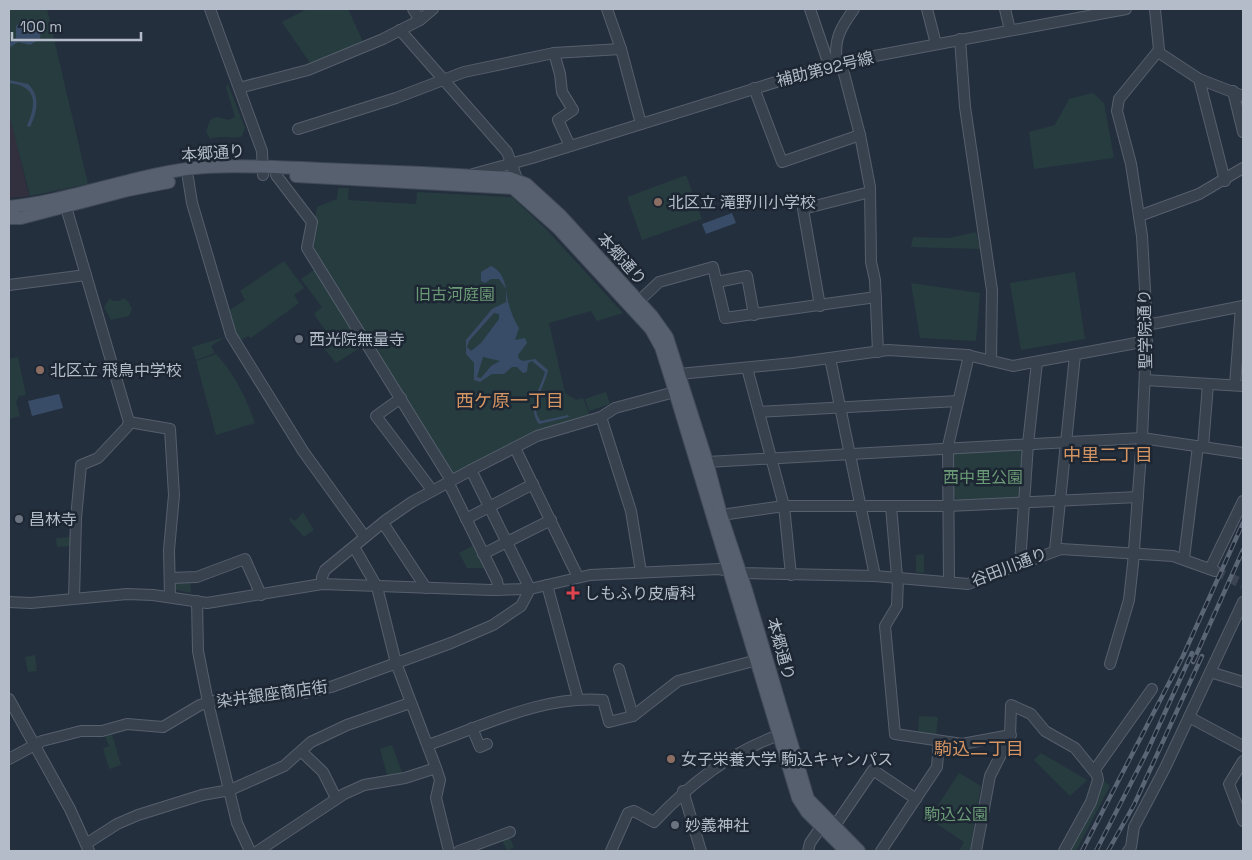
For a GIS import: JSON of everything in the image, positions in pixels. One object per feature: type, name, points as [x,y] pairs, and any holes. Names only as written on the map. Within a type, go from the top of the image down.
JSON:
[{"type":"main road","name":"本郷通り","points":[[9,206],[33,204],[132,180],[205,168],[497,177],[514,170],[529,194],[558,228],[651,329],[661,347],[678,384],[707,462],[757,660],[798,798],[807,812],[859,851]]},
{"type":"main road","name":"本郷通り","points":[[9,218],[21,218],[128,190],[188,178],[263,171],[276,175],[514,188],[529,194],[561,216],[664,331],[678,384],[735,572],[808,799],[846,851]]},
{"type":"street","points":[[210,9],[262,152],[263,171]]},
{"type":"street","points":[[413,9],[420,20]]},
{"type":"street","points":[[239,88],[308,70],[400,30],[420,20],[433,9]]},
{"type":"street","points":[[607,9],[641,124]]},
{"type":"street","points":[[810,9],[836,63],[860,135],[870,192],[871,262],[876,297],[878,352]]},
{"type":"street","points":[[836,63],[835,46],[840,28],[854,9]]},
{"type":"street","points":[[928,9],[936,44]]},
{"type":"street","points":[[1005,9],[1010,30]]},
{"type":"street","name":"補助第92号線","points":[[467,175],[514,170],[532,158],[836,63],[1010,30],[1076,13],[1126,9]]},
{"type":"street","points":[[1155,9],[1158,28],[1158,52],[1199,79],[1243,96]]},
{"type":"street","points":[[400,30],[504,148],[514,170]]},
{"type":"street","points":[[960,40],[967,121],[992,290],[991,361]]},
{"type":"street","points":[[298,129],[396,98],[442,79],[520,59],[554,53],[620,49]]},
{"type":"street","name":"聖学院通り","points":[[1110,664],[1129,600],[1138,498],[1147,341],[1139,216],[1131,164],[1117,111],[1119,99],[1158,52]]},
{"type":"street","points":[[554,53],[560,74],[562,92],[573,110],[558,120],[570,146]]},
{"type":"street","points":[[1199,79],[1225,181]]},
{"type":"street","points":[[754,88],[782,162],[860,135]]},
{"type":"street","points":[[1233,91],[1243,132]]},
{"type":"street","points":[[1139,216],[1176,204],[1225,181],[1243,168]]},
{"type":"street","points":[[276,175],[312,222],[308,248],[448,477],[466,519],[497,580],[499,590]]},
{"type":"street","points":[[479,185],[497,177]]},
{"type":"street","points":[[188,178],[192,203],[231,335],[297,440],[365,537]]},
{"type":"street","points":[[820,306],[803,209],[870,192]]},
{"type":"street","points":[[66,207],[129,422],[127,427],[98,458],[81,465],[76,518],[74,599]]},
{"type":"street","points":[[639,301],[659,282],[713,267],[725,318],[876,297]]},
{"type":"street","points":[[9,285],[86,275]]},
{"type":"street","points":[[717,282],[747,276],[754,315]]},
{"type":"street","points":[[1145,380],[1239,386],[1242,306],[1147,325]]},
{"type":"street","points":[[322,584],[322,578],[326,570],[382,523],[432,490],[538,436],[601,417],[615,408],[678,384],[747,368],[888,350],[969,355],[1013,366],[1147,341]]},
{"type":"street","points":[[949,582],[948,449],[969,355]]},
{"type":"street","points":[[1055,550],[1075,355]]},
{"type":"street","points":[[830,358],[875,576]]},
{"type":"street","points":[[1020,564],[1023,503],[1037,362]]},
{"type":"street","points":[[747,368],[784,506],[791,574]]},
{"type":"street","points":[[1184,558],[1208,384]]},
{"type":"street","points":[[401,398],[376,416],[432,490]]},
{"type":"street","points":[[758,412],[958,401]]},
{"type":"street","points":[[601,417],[631,511],[641,572]]},
{"type":"street","points":[[129,422],[170,429],[174,495],[169,550],[170,597]]},
{"type":"street","points":[[707,462],[1142,438],[1243,453]]},
{"type":"street","points":[[515,448],[578,577]]},
{"type":"street","points":[[471,470],[530,589]]},
{"type":"street","points":[[466,519],[533,484]]},
{"type":"street","points":[[721,516],[784,506],[948,506],[1138,498]]},
{"type":"street","name":"谷田川通り","points":[[9,602],[128,594],[221,602],[322,584],[499,590],[530,589],[578,577],[641,572],[735,572],[875,576],[972,584],[1055,550],[1184,558],[1212,570],[1243,502]]},
{"type":"street","points":[[891,506],[897,577],[897,606],[885,626],[895,734],[962,744],[1010,739]]},
{"type":"street","points":[[483,554],[551,520]]},
{"type":"street","points":[[382,523],[426,588]]},
{"type":"street","points":[[354,547],[377,587],[396,663],[440,780],[436,798],[449,851]]},
{"type":"street","points":[[170,578],[197,578],[245,559],[261,595]]},
{"type":"street","points":[[547,585],[578,699]]},
{"type":"street","name":"染井銀座商店街","points":[[9,759],[34,745],[81,731],[102,731],[127,724],[163,727],[200,705],[209,702],[270,693],[305,693],[331,687],[451,643],[493,625],[514,611],[527,598],[530,589]]},
{"type":"street","points":[[197,601],[198,651],[237,823],[250,851]]},
{"type":"street","points":[[1130,850],[1134,827],[1189,717],[1243,602]]},
{"type":"street","points":[[428,745],[519,712],[578,699],[602,700],[610,722],[633,716],[678,681],[757,660]]},
{"type":"street","points":[[619,669],[633,716]]},
{"type":"street","points":[[1210,672],[1243,682]]},
{"type":"street","points":[[1094,771],[1152,689]]},
{"type":"street","points":[[9,699],[87,849],[117,824],[138,815],[202,795],[230,790],[284,766],[311,742],[347,725],[410,703]]},
{"type":"street","points":[[976,851],[990,776],[1010,739],[1011,705],[1031,714],[1045,731],[1075,748],[1094,771],[1098,780],[1092,802],[1064,851]]},
{"type":"street","points":[[1189,717],[1243,746]]},
{"type":"street","points":[[472,728],[480,747],[487,744]]},
{"type":"street","points":[[611,851],[628,813],[634,811],[653,821],[683,791],[736,755],[779,734]]},
{"type":"street","points":[[881,851],[937,767],[939,742]]},
{"type":"street","points":[[302,752],[322,772],[336,798]]},
{"type":"street","points":[[1243,761],[1228,784],[1243,821]]},
{"type":"street","points":[[258,851],[336,798],[364,785],[405,778],[436,768]]},
{"type":"street","points":[[808,851],[810,843],[827,827],[873,770],[916,799]]},
{"type":"street","points":[[683,791],[701,851]]},
{"type":"street","points":[[459,851],[510,832]]},
{"type":"shaded area","points":[[9,111],[29,196],[9,198]]},
{"type":"green space","points":[[9,9],[47,9],[88,184],[30,196],[9,114]]},
{"type":"green space","points":[[307,9],[348,9],[364,44],[312,66],[282,22]]},
{"type":"green space","points":[[228,84],[245,128],[242,136],[210,139],[206,131],[210,120],[216,117],[229,120],[235,117],[226,87]]},
{"type":"green space","points":[[1093,93],[1104,103],[1114,158],[1034,169],[1029,132],[1055,125],[1069,99]]},
{"type":"green space","points":[[686,175],[702,219],[642,240],[627,197]]},
{"type":"green space","name":"旧古河庭園","points":[[338,188],[349,188],[348,200],[416,204],[417,192],[512,197],[547,230],[623,313],[597,321],[591,311],[549,323],[565,393],[576,400],[583,398],[590,416],[450,477],[310,248],[317,207],[337,199]]},
{"type":"green space","points":[[976,232],[980,249],[911,247],[913,237],[949,238]]},
{"type":"green space","points":[[284,261],[304,288],[294,295],[299,303],[251,338],[248,336],[238,342],[228,311],[245,300],[240,291]]},
{"type":"green space","points":[[317,268],[365,345],[336,363],[317,340],[327,333],[314,314],[322,307],[301,279]]},
{"type":"green space","points":[[1075,272],[1085,339],[1021,350],[1010,283]]},
{"type":"green space","points":[[911,283],[980,293],[976,341],[920,338]]},
{"type":"green space","points":[[110,298],[113,301],[120,301],[123,298],[128,301],[132,309],[129,316],[111,320],[104,307]]},
{"type":"green space","points":[[225,337],[211,346],[215,353],[196,360],[192,347]]},
{"type":"green space","points":[[216,354],[229,370],[239,387],[255,423],[216,435],[196,361]]},
{"type":"green space","points":[[18,357],[26,395],[19,396],[16,402],[20,416],[9,419],[9,359]]},
{"type":"green space","points":[[606,392],[610,404],[589,411],[585,399]]},
{"type":"green space","name":"西中里公園","points":[[1025,449],[1021,499],[959,503],[952,493],[951,458],[956,453]]},
{"type":"green space","points":[[303,512],[314,530],[304,537],[289,520],[291,518],[295,521]]},
{"type":"green space","points":[[70,524],[74,525],[73,546],[57,547],[56,538],[70,537]]},
{"type":"green space","points":[[474,545],[486,568],[467,568],[459,553]]},
{"type":"green space","points":[[924,554],[924,573],[916,572],[916,555]]},
{"type":"green space","points":[[174,579],[190,580],[191,593],[173,589]]},
{"type":"green space","points":[[35,655],[37,671],[28,672],[25,657]]},
{"type":"green space","points":[[919,716],[938,717],[936,738],[918,735]]},
{"type":"green space","points":[[112,734],[121,765],[109,769],[103,748],[109,746],[105,736]]},
{"type":"green space","points":[[392,745],[403,775],[388,778],[380,749]]},
{"type":"green space","points":[[1041,753],[1087,780],[1070,796],[1034,760]]},
{"type":"green space","name":"駒込公園","points":[[959,773],[981,786],[970,851],[959,851],[964,842],[929,819]]},
{"type":"green space","points":[[1104,781],[1110,786],[1076,851],[1068,851],[1098,797]]},
{"type":"green space","points":[[509,836],[514,847],[507,851],[502,840]]},
{"type":"water","points":[[25,19],[33,20],[38,24],[41,31],[40,39],[30,45],[18,42],[9,48],[9,43],[16,38],[16,26]]},
{"type":"water","points":[[9,80],[28,84],[35,94],[36,110],[30,127],[27,126],[33,103],[30,92],[18,85],[9,83]]},
{"type":"water","points":[[732,213],[736,223],[706,234],[702,224]]},
{"type":"water","points":[[491,266],[503,278],[506,289],[499,279],[491,279],[485,283],[481,281],[481,272]]},
{"type":"water","points":[[506,289],[510,308],[519,328],[515,340],[525,338],[527,343],[518,355],[519,359],[523,361],[535,359],[548,370],[537,403],[537,416],[541,421],[568,415],[569,417],[539,424],[535,418],[534,404],[545,372],[532,361],[528,363],[527,372],[523,373],[517,367],[512,367],[504,374],[492,374],[480,382],[474,380],[474,363],[466,354],[466,340],[492,309],[506,302]],"holes":[[[494,313],[499,314],[499,319],[481,343],[471,351],[467,347],[469,341]],[[483,357],[500,361],[491,366],[481,378],[477,377]]]},
{"type":"water","points":[[59,394],[63,408],[32,416],[28,401]]},
{"type":"tunnel","points":[[1215,571],[1243,584]]},
{"type":"railway","points":[[1082,851],[1183,656],[1243,523]]},
{"type":"railway","points":[[1193,662],[1243,550]]},
{"type":"railway","points":[[1096,851],[1147,752],[1192,653]]},
{"type":"railway","points":[[1108,851],[1134,805],[1202,656]]},
{"type":"place","name":"北区立 滝野川小学校","points":[[658,202]]},
{"type":"place","name":"西光院無量寺","points":[[299,339]]},
{"type":"place","name":"北区立 飛鳥中学校","points":[[40,370]]},
{"type":"place","name":"昌林寺","points":[[19,519]]},
{"type":"place","name":"しもふり皮膚科","points":[[573,593]]},
{"type":"place","name":"女子栄養大学 駒込キャンパス","points":[[671,759]]},
{"type":"place","name":"妙義神社","points":[[675,825]]},
{"type":"district","name":"西ケ原一丁目","points":[[510,400]]},
{"type":"district","name":"中里二丁目","points":[[1108,454]]},
{"type":"district","name":"駒込二丁目","points":[[979,748]]}]
